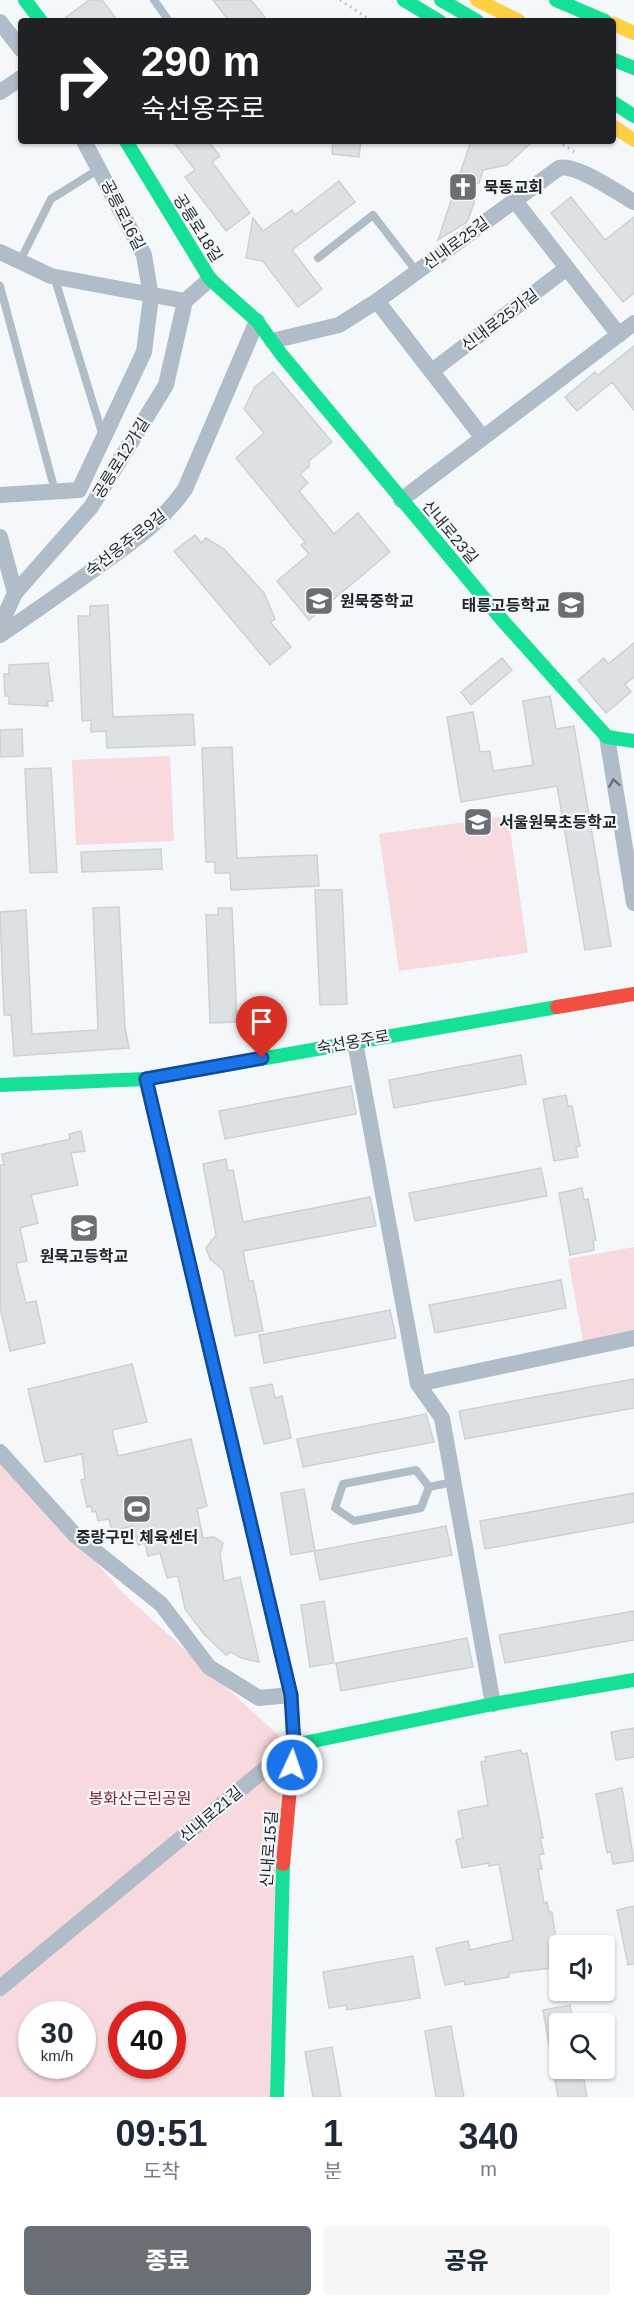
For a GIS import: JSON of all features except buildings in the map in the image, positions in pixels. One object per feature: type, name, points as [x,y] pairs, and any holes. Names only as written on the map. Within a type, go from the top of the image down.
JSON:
[{"type":"main road","points":[[25,0],[39,18]]},
{"type":"main road","points":[[404,0],[434,18]]},
{"type":"main road","points":[[441,0],[472,18]]},
{"type":"main road","points":[[477,0],[513,18]]},
{"type":"main road","points":[[556,0],[598,18]]},
{"type":"main road","points":[[616,25],[634,33]]},
{"type":"main road","points":[[616,61],[634,68]]},
{"type":"main road","points":[[616,104],[634,116]]},
{"type":"main road","points":[[616,128],[634,140]]},
{"type":"main road","name":"공릉로18길","points":[[128,144],[210,279],[257,321]]},
{"type":"main road","name":"신내로23길","points":[[257,321],[401,500],[503,621],[607,737]]},
{"type":"main road","points":[[607,737],[634,741]]},
{"type":"main road","name":"숙선옹주로","points":[[0,1084],[146,1079],[634,994]]},
{"type":"main road","name":"신내로15길","points":[[146,1079],[291,1695],[294,1745],[284,1845],[276,2064],[277,2097]]},
{"type":"main road","name":"신내로21길","points":[[294,1745],[492,1704],[634,1680]]},
{"type":"street","points":[[0,22],[18,45]]},
{"type":"street","points":[[0,92],[18,80]]},
{"type":"street","name":"공릉로16길","points":[[86,144],[144,255],[152,297]]},
{"type":"street","name":"신내로25길","points":[[272,341],[339,325],[377,301],[564,166],[576,170],[634,202]]},
{"type":"street","points":[[515,201],[619,335]]},
{"type":"street","points":[[0,252],[54,275],[152,297],[185,301],[210,279]]},
{"type":"street","name":"신내로25가길","points":[[432,372],[567,268]]},
{"type":"street","name":"공릉로12가길","points":[[0,495],[80,490],[144,352],[152,297]]},
{"type":"street","name":"공릉로12가길","points":[[15,593],[91,507],[166,385],[185,301]]},
{"type":"street","points":[[377,301],[483,438]]},
{"type":"street","name":"숙선옹주로9길","points":[[0,635],[127,545],[165,515],[176,503],[185,489],[257,321]]},
{"type":"street","points":[[401,500],[634,323]]},
{"type":"street","points":[[0,537],[15,593],[0,626]]},
{"type":"street","points":[[607,737],[634,903]]},
{"type":"street","points":[[355,1042],[417,1384],[442,1418],[492,1704]]},
{"type":"street","points":[[417,1384],[634,1338]]},
{"type":"street","points":[[0,1452],[75,1535],[161,1604],[209,1667],[259,1698],[291,1695]]},
{"type":"street","name":"신내로21길","points":[[0,1988],[294,1745]]},
{"type":"lane","points":[[154,0],[167,18]]},
{"type":"lane","name":"공릉로16길","points":[[20,261],[51,199],[99,169]]},
{"type":"lane","points":[[318,258],[373,215],[417,272]]},
{"type":"lane","name":"공릉로12가길","points":[[54,275],[104,437]]},
{"type":"lane","points":[[0,286],[55,491]]},
{"type":"lane","points":[[416,1470],[429,1487],[421,1508],[354,1521],[335,1508],[343,1484],[416,1470]]},
{"type":"lane","points":[[429,1487],[453,1482]]},
{"type":"path","points":[[340,0],[367,18]]},
{"type":"green space","points":[[170,756],[174,841],[76,845],[72,760]]},
{"type":"green space","points":[[508,816],[528,953],[399,971],[379,834]]},
{"type":"green space","points":[[634,1247],[634,1344],[585,1352],[568,1259]]},
{"type":"green space","name":"봉화산근린공원","points":[[0,1453],[123,1593],[278,1735],[282,1762],[270,2097],[0,2097]]},
{"type":"traffic: fast","points":[[25,0],[39,18]]},
{"type":"traffic: fast","points":[[404,0],[434,18]]},
{"type":"traffic: fast","points":[[441,0],[472,18]]},
{"type":"traffic: fast","points":[[556,0],[598,18]]},
{"type":"traffic: fast","points":[[616,61],[634,68]]},
{"type":"traffic: fast","points":[[616,104],[634,116]]},
{"type":"traffic: fast","points":[[128,144],[210,279],[257,321],[281,354],[503,621],[607,737],[634,741]]},
{"type":"traffic: fast","points":[[0,1085],[146,1079],[557,1007]]},
{"type":"traffic: fast","points":[[146,1079],[274,1624]]},
{"type":"traffic: fast","points":[[294,1745],[493,1704],[634,1680]]},
{"type":"traffic: fast","points":[[277,2097],[283,1864]]},
{"type":"traffic: slow","points":[[477,0],[513,18]]},
{"type":"traffic: slow","points":[[616,25],[634,33]]},
{"type":"traffic: slow","points":[[616,128],[634,140]]},
{"type":"traffic: jam","points":[[557,1007],[634,994]]},
{"type":"traffic: jam","points":[[274,1624],[291,1695],[294,1745],[283,1864]]},
{"type":"place","name":"묵동교회","points":[[463,187]]},
{"type":"place","name":"원묵중학교","points":[[319,601]]},
{"type":"place","name":"태릉고등학교","points":[[571,605]]},
{"type":"place","name":"서울원묵초등학교","points":[[478,822]]},
{"type":"place","name":"원묵고등학교","points":[[84,1228]]},
{"type":"place","name":"중랑구민 체육센터","points":[[137,1509]]},
{"type":"route","points":[[262,1058],[146,1079],[220,1402],[291,1695],[294,1745],[292,1765]]}]
